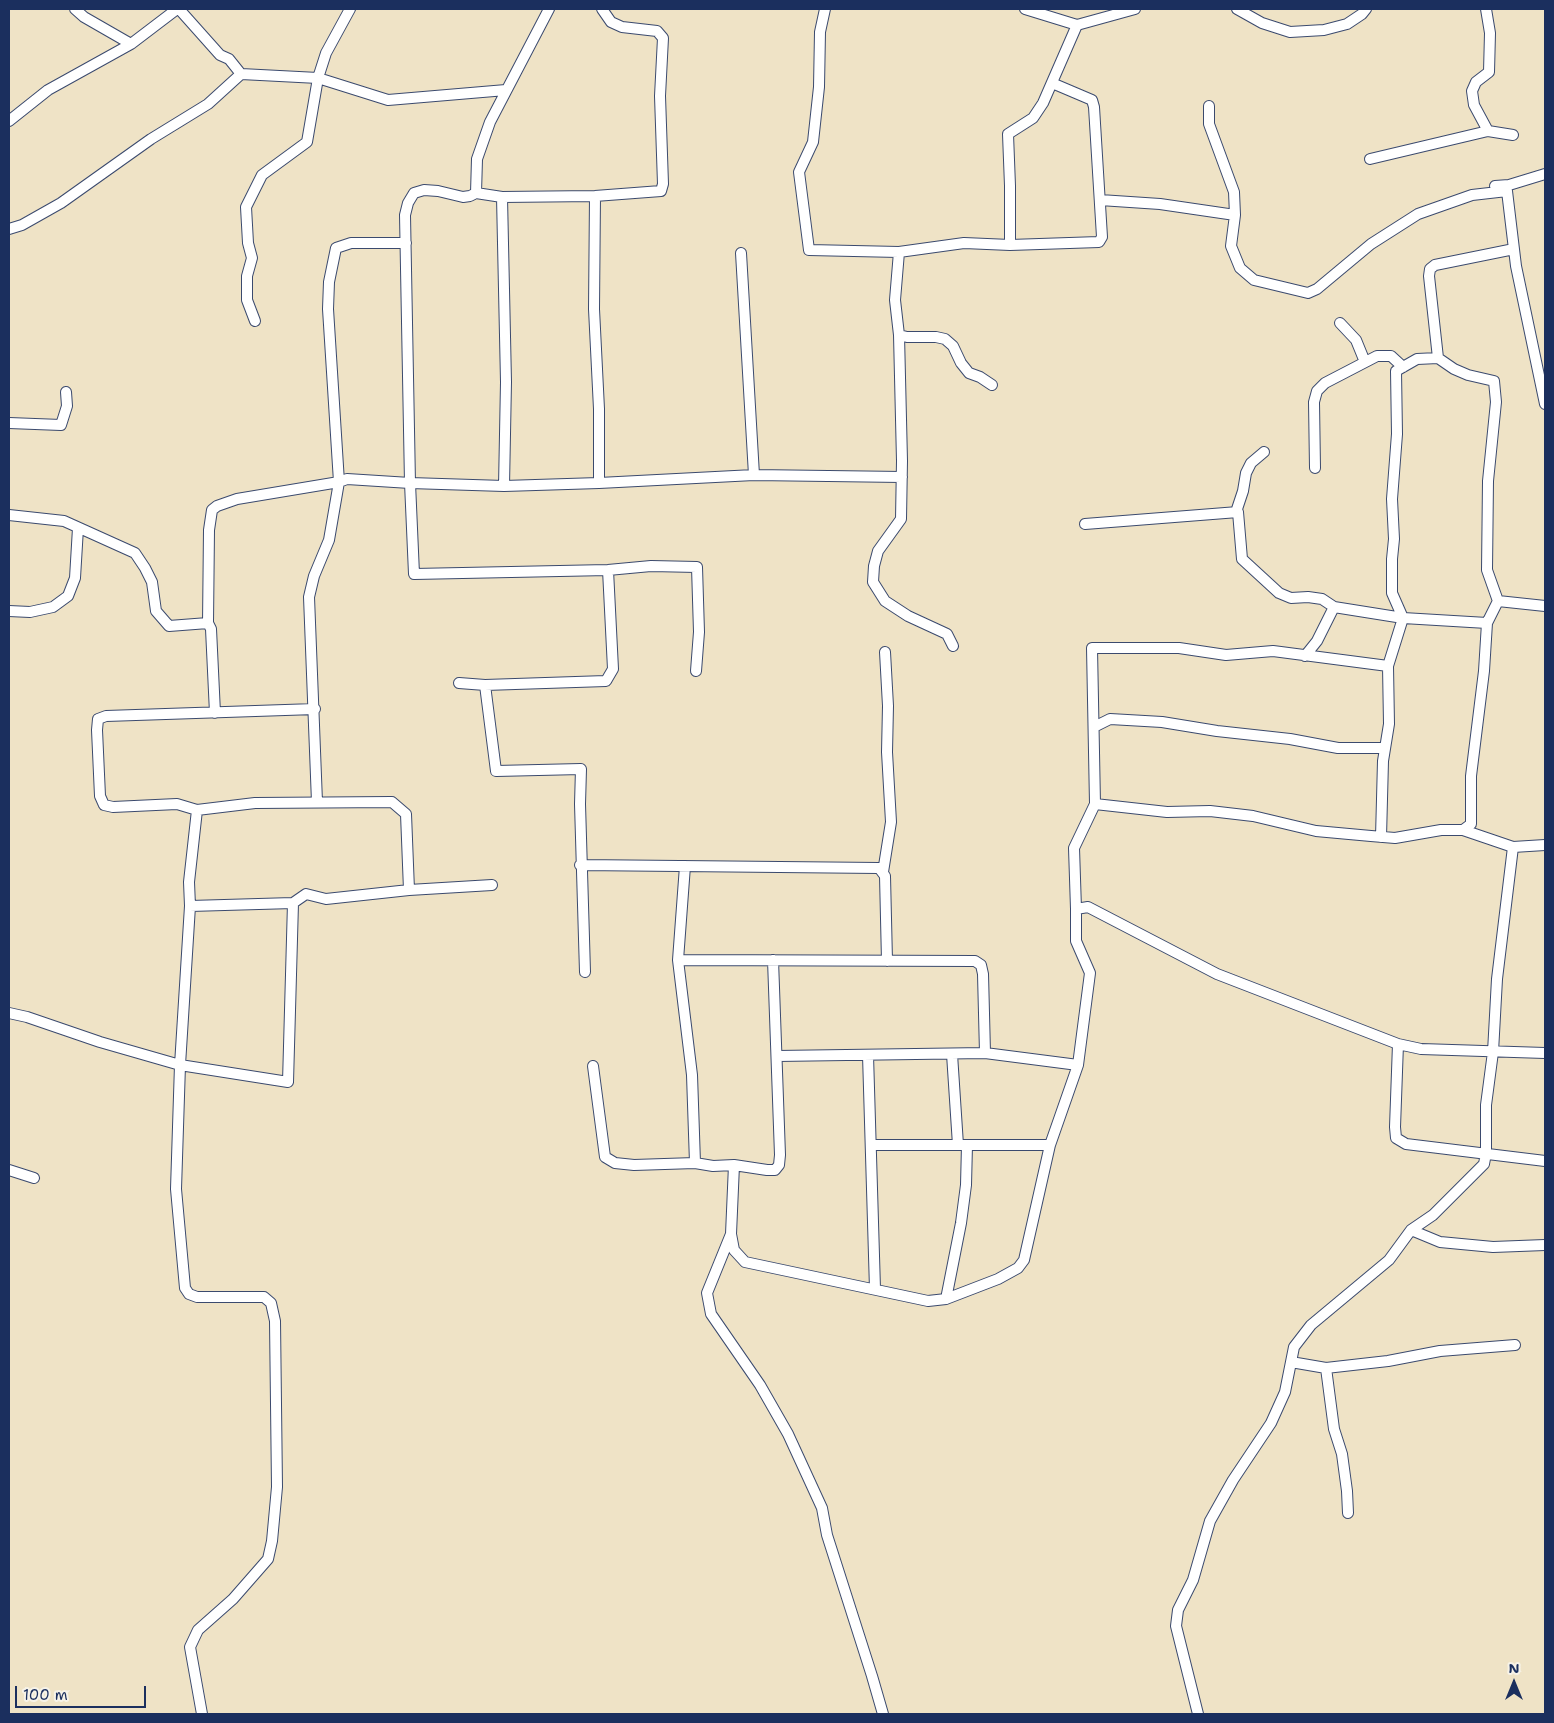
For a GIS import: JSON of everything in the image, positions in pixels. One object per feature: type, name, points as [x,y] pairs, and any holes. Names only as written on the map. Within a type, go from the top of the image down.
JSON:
[{"type":"street","points":[[75,9],[84,17],[131,44]]},
{"type":"street","points":[[9,120],[48,90],[131,44],[178,9],[220,55],[229,59],[241,74]]},
{"type":"street","points":[[255,320],[247,300],[247,276],[252,258],[248,243],[246,207],[262,175],[308,142],[318,78],[326,53],[350,9]]},
{"type":"street","points":[[476,193],[477,159],[490,122],[549,9]]},
{"type":"street","points":[[602,9],[611,22],[622,27],[657,31],[664,38],[660,96],[663,184],[661,191],[595,196],[502,197],[476,193],[470,196],[463,196],[424,190],[414,194],[408,202],[405,215],[410,483],[414,574],[697,566],[700,632],[696,671]]},
{"type":"street","points":[[825,9],[820,32],[819,87],[813,142],[800,172],[809,250],[900,252],[964,243],[1010,245],[1099,242],[1102,237],[1092,100],[1052,83]]},
{"type":"street","points":[[1025,9],[1072,24],[1135,9]]},
{"type":"street","points":[[1058,9],[1072,24]]},
{"type":"street","points":[[1237,9],[1262,24],[1290,32],[1324,30],[1347,24],[1366,9]]},
{"type":"street","points":[[1486,9],[1490,33],[1489,72],[1476,82],[1472,91],[1474,105],[1488,131]]},
{"type":"street","points":[[1010,245],[1008,134],[1033,118],[1043,103],[1052,83],[1072,24]]},
{"type":"street","points":[[9,229],[22,225],[60,203],[151,139],[208,104],[241,74],[318,78],[388,100],[506,90]]},
{"type":"street","points":[[1209,106],[1209,124],[1234,192],[1235,215],[1231,246],[1240,268],[1254,280],[1308,294],[1318,289],[1371,244],[1418,214],[1472,194],[1507,191],[1516,266],[1545,404]]},
{"type":"street","points":[[1370,159],[1488,131],[1513,135]]},
{"type":"street","points":[[1483,187],[1509,185],[1545,174]]},
{"type":"street","points":[[595,196],[594,309],[599,409],[599,483]]},
{"type":"street","points":[[502,197],[506,382],[504,486]]},
{"type":"street","points":[[1100,200],[1160,204],[1235,215]]},
{"type":"street","points":[[317,802],[315,709],[309,596],[314,576],[329,540],[339,482],[328,309],[329,282],[336,248],[351,242],[406,242]]},
{"type":"street","points":[[1438,358],[1429,276],[1430,270],[1435,264],[1514,248]]},
{"type":"street","points":[[900,252],[895,300],[899,334],[901,519],[878,551],[874,566],[873,582],[885,601],[908,616],[947,634],[953,646]]},
{"type":"street","points":[[741,253],[754,475]]},
{"type":"street","points":[[1340,324],[1356,340],[1365,362]]},
{"type":"street","points":[[899,334],[936,337],[945,340],[953,346],[961,363],[969,373],[980,377],[992,386]]},
{"type":"street","points":[[1315,468],[1314,402],[1317,391],[1325,383],[1344,375],[1377,356],[1391,356],[1403,367]]},
{"type":"street","points":[[1381,837],[1383,761],[1389,724],[1388,666],[1403,618],[1392,594],[1394,539],[1392,499],[1397,434],[1396,371],[1417,358],[1438,358],[1454,369],[1468,375],[1494,381],[1496,402],[1488,481],[1488,570],[1498,601],[1487,623],[1484,671],[1471,776],[1471,824],[1463,830]]},
{"type":"street","points":[[9,423],[61,425],[67,406],[66,392]]},
{"type":"street","points":[[1264,452],[1251,463],[1246,473],[1243,491],[1236,512],[1238,512],[1242,559],[1279,594],[1291,598],[1308,597],[1322,599],[1334,607],[1403,618],[1487,623]]},
{"type":"street","points":[[215,712],[211,629],[208,623],[209,530],[212,510],[217,506],[237,499],[339,482],[347,479],[504,486],[754,475],[902,477]]},
{"type":"street","points":[[1085,524],[1236,512]]},
{"type":"street","points":[[9,515],[64,521],[135,553],[146,568],[152,582],[156,611],[169,626],[208,623]]},
{"type":"street","points":[[9,611],[30,612],[53,607],[68,596],[75,578],[78,528]]},
{"type":"street","points":[[459,683],[485,685],[606,681],[613,669],[608,570]]},
{"type":"street","points":[[1498,601],[1545,606]]},
{"type":"street","points":[[1305,656],[1317,641],[1334,607]]},
{"type":"street","points":[[734,1166],[731,1234],[734,1250],[745,1262],[928,1301],[946,1299],[998,1279],[1018,1268],[1024,1260],[1050,1145],[1078,1065],[1090,973],[1076,941],[1074,848],[1095,804],[1092,648],[1179,648],[1226,655],[1274,651],[1388,666]]},
{"type":"street","points":[[882,872],[891,822],[887,752],[888,706],[885,652]]},
{"type":"street","points":[[485,685],[496,771],[581,769],[581,865],[585,972]]},
{"type":"street","points":[[315,709],[106,716],[98,719],[100,796],[104,804],[113,807],[177,804],[197,810],[255,803],[392,802],[406,814],[409,890]]},
{"type":"street","points":[[1094,727],[1110,719],[1162,722],[1216,731],[1290,739],[1338,748],[1385,748]]},
{"type":"street","points":[[1095,804],[1167,812],[1210,811],[1253,816],[1316,832],[1395,838],[1441,830],[1463,830],[1513,847],[1545,845]]},
{"type":"street","points":[[197,810],[189,882],[190,906],[180,1065],[176,1189],[185,1288],[189,1294],[198,1297],[264,1297],[271,1303],[275,1321],[277,1487],[272,1541],[268,1559],[233,1598],[198,1630],[190,1646],[202,1714]]},
{"type":"street","points":[[1198,1714],[1176,1626],[1178,1610],[1194,1580],[1210,1521],[1237,1474],[1271,1423],[1285,1392],[1294,1347],[1311,1325],[1389,1260],[1411,1230],[1433,1215],[1484,1164],[1486,1153],[1486,1105],[1493,1052],[1497,979],[1513,847]]},
{"type":"street","points":[[581,865],[876,867],[885,876],[887,961]]},
{"type":"street","points":[[685,866],[678,960],[692,1075],[695,1163]]},
{"type":"street","points":[[190,906],[293,903],[306,894],[326,899],[409,890],[492,886]]},
{"type":"street","points":[[9,1013],[180,1065],[288,1082],[293,903]]},
{"type":"street","points":[[1076,909],[1088,907],[1216,974],[1398,1044],[1421,1049],[1545,1053]]},
{"type":"street","points":[[678,960],[975,961],[981,965],[983,974],[985,1053]]},
{"type":"street","points":[[593,1066],[605,1157],[615,1163],[634,1165],[695,1163],[775,1170],[779,1165],[780,1155],[774,960]]},
{"type":"street","points":[[1398,1044],[1394,1127],[1396,1138],[1406,1144],[1545,1161]]},
{"type":"street","points":[[777,1056],[985,1053],[1078,1065]]},
{"type":"street","points":[[946,1299],[961,1223],[966,1184],[952,1054]]},
{"type":"street","points":[[868,1055],[875,1289]]},
{"type":"street","points":[[871,1145],[1050,1145]]},
{"type":"street","points":[[9,1170],[34,1178]]},
{"type":"street","points":[[1411,1230],[1440,1242],[1493,1247],[1545,1245]]},
{"type":"street","points":[[731,1234],[707,1293],[711,1314],[760,1385],[788,1434],[822,1508],[828,1535],[883,1714]]},
{"type":"street","points":[[1291,1362],[1326,1368],[1388,1361],[1440,1351],[1515,1345]]},
{"type":"street","points":[[1326,1368],[1334,1429],[1342,1454],[1348,1513]]}]
